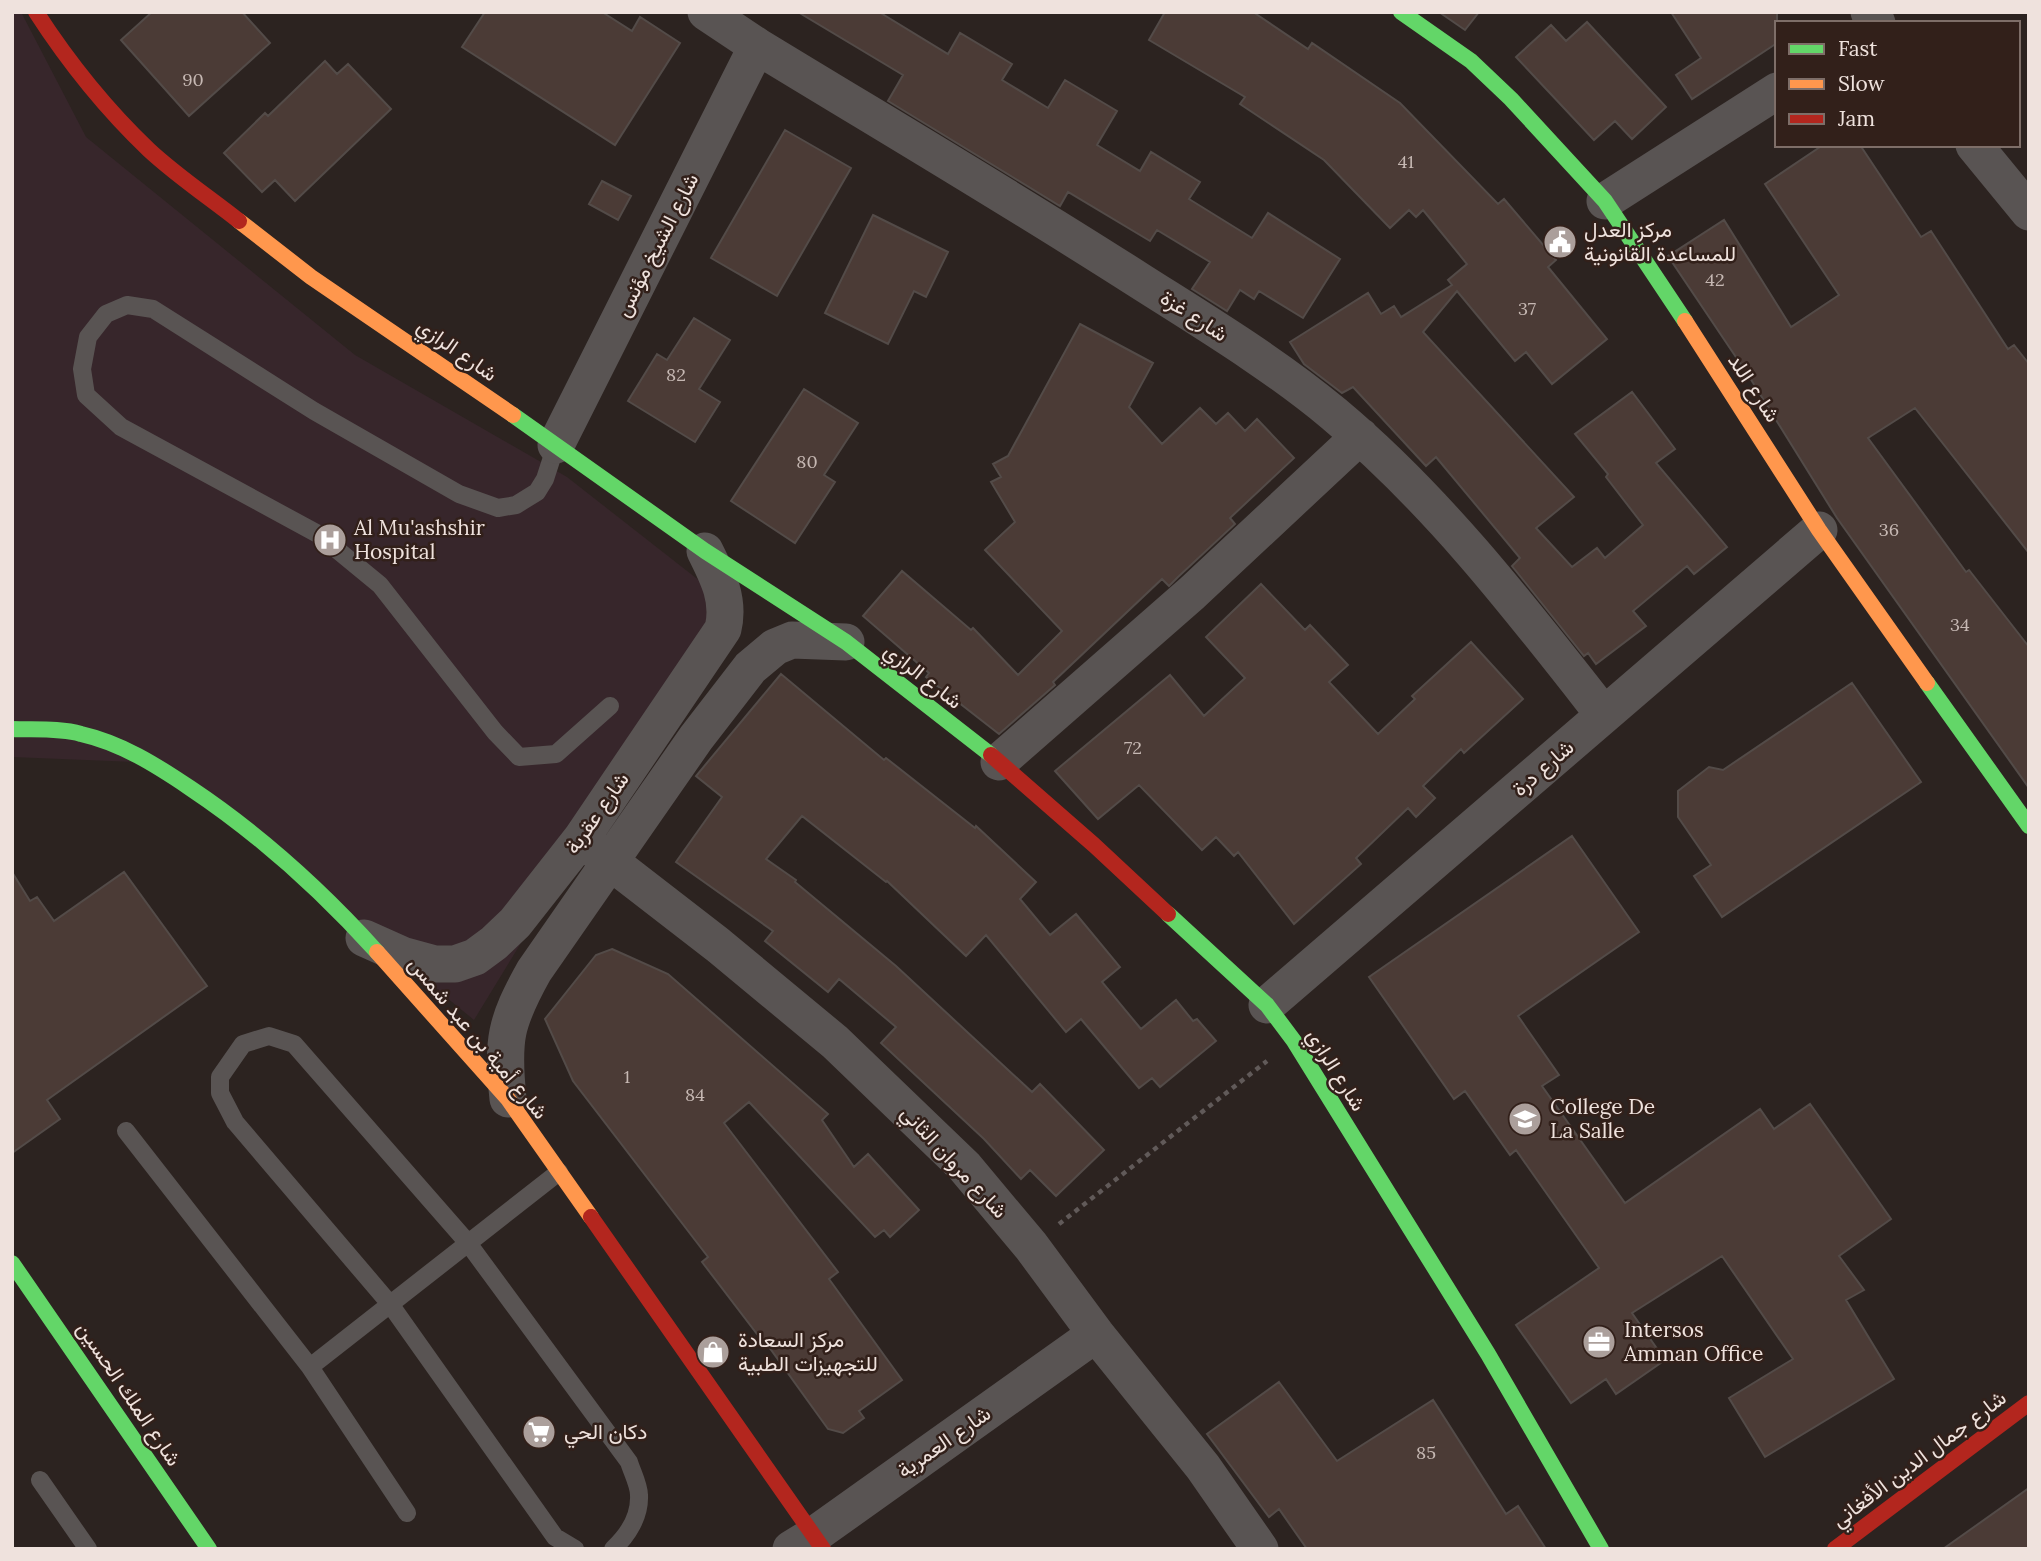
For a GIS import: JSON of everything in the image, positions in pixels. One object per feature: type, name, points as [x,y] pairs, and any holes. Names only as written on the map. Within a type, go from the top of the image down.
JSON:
[{"type":"street","name":"شارع الرازي","points":[[36,12],[64,56],[94,93],[151,152],[311,276],[705,551],[846,642],[999,762],[1094,845],[1267,1006],[1294,1041],[1488,1354],[1601,1549]]},
{"type":"street","name":"شارع غزة","points":[[706,12],[757,46],[1091,250],[1294,383],[1360,436],[1428,503],[1504,587],[1604,715]]},
{"type":"street","name":"شارع اللد","points":[[1401,12],[1471,61],[1511,99],[1605,201],[1731,390],[1819,530],[2029,826]]},
{"type":"street","name":"شارع الشيخ مؤنس","points":[[556,445],[757,46]]},
{"type":"street","points":[[1605,201],[1775,92]]},
{"type":"street","points":[[1976,147],[2029,212]]},
{"type":"street","points":[[999,762],[1192,593],[1360,436]]},
{"type":"street","name":"شارع درة","points":[[1267,1006],[1819,530]]},
{"type":"street","name":"شارع عقربة","points":[[364,937],[402,955],[435,964],[455,964],[475,957],[515,923],[581,839],[723,629],[727,613],[721,583],[705,551]]},
{"type":"street","name":"شارع عقربة","points":[[508,1099],[504,1059],[511,1014],[534,971],[696,738],[750,668],[775,647],[792,640],[846,642]]},
{"type":"street","name":"شارع أمية بن عبد شمس","points":[[12,729],[79,733],[121,747],[163,770],[220,808],[275,851],[364,937],[508,1099],[809,1544]]},
{"type":"street","name":"شارع مروان الثاني","points":[[581,839],[718,945],[835,1042],[949,1151],[1031,1246],[1096,1334],[1203,1466],[1260,1549]]},
{"type":"street","name":"شارع الملك الحسين","points":[[17,1275],[209,1549]]},
{"type":"street","name":"شارع العمرية","points":[[809,1544],[1096,1334]]},
{"type":"street","name":"شارع جمال الدين الأفغاني","points":[[1835,1549],[2029,1403]]},
{"type":"lane","points":[[556,445],[545,479],[537,492],[516,505],[498,508],[459,494],[314,411],[153,309],[127,305],[106,314],[88,337],[82,369],[86,395],[121,427],[318,534],[380,585],[495,732],[519,757],[556,754],[610,706]]},
{"type":"lane","points":[[575,1549],[555,1537],[390,1304],[235,1122],[220,1093],[220,1077],[243,1044],[269,1036],[295,1044],[468,1243],[629,1462],[639,1494],[636,1515],[627,1536],[614,1549]]},
{"type":"lane","points":[[126,1131],[310,1367],[407,1513]]},
{"type":"lane","points":[[310,1367],[559,1172]]},
{"type":"lane","points":[[40,1480],[88,1549]]},
{"type":"path","points":[[1031,1246],[1294,1041]]},
{"type":"shaded area","name":"Al Mu'ashshir Hospital","points":[[12,12],[21,12],[86,137],[355,355],[567,477],[728,603],[474,1020],[160,763],[12,757]]},
{"type":"building","points":[[152,12],[242,12],[270,43],[189,116],[121,40]]},
{"type":"building","points":[[485,12],[602,12],[632,31],[640,17],[680,43],[615,145],[462,47]]},
{"type":"building","points":[[798,12],[879,12],[948,54],[960,33],[1012,64],[1002,80],[1048,108],[1065,80],[1117,111],[1097,145],[1140,171],[1151,152],[1200,182],[1189,199],[1252,238],[1268,213],[1340,259],[1303,318],[1259,291],[1254,299],[1240,290],[1227,311],[1192,289],[1210,262],[1157,230],[1150,241],[1068,192],[1060,206],[888,101],[903,75]]},
{"type":"building","points":[[1165,12],[1253,12],[1308,49],[1312,43],[1400,103],[1498,204],[1504,199],[1556,260],[1548,267],[1607,339],[1552,384],[1526,352],[1515,361],[1457,291],[1423,332],[1574,497],[1536,528],[1572,567],[1597,548],[1605,558],[1643,525],[1606,477],[1608,474],[1575,434],[1632,392],[1675,449],[1656,463],[1727,547],[1694,574],[1687,566],[1633,611],[1646,626],[1596,664],[1588,653],[1584,656],[1512,566],[1520,558],[1436,457],[1426,466],[1353,387],[1342,393],[1304,364],[1290,342],[1368,293],[1381,314],[1394,306],[1401,317],[1452,285],[1448,280],[1467,264],[1423,210],[1416,217],[1409,210],[1390,228],[1324,160],[1240,104],[1245,97],[1149,40]]},
{"type":"building","points":[[1439,12],[1479,12],[1465,30]]},
{"type":"building","points":[[1671,12],[1777,12],[1775,44],[1692,99],[1676,75],[1701,58]]},
{"type":"building","points":[[1587,22],[1666,107],[1632,139],[1615,121],[1594,140],[1516,57],[1551,25],[1566,41]]},
{"type":"building","points":[[325,61],[337,74],[348,64],[391,109],[295,201],[275,180],[262,192],[224,153],[265,113],[268,116]]},
{"type":"building","points":[[785,130],[851,168],[777,296],[711,258]]},
{"type":"building","points":[[1820,147],[1861,147],[1921,237],[1931,231],[2008,349],[2014,345],[2029,364],[2029,553],[1915,408],[1868,438],[1966,572],[1969,570],[2029,647],[2029,788],[1837,518],[1750,378],[1668,256],[1724,220],[1791,327],[1839,295],[1765,184]]},
{"type":"building","points":[[602,181],[631,196],[618,220],[589,204]]},
{"type":"building","points":[[873,215],[948,252],[926,297],[914,291],[888,344],[825,313]]},
{"type":"building","points":[[694,318],[730,340],[699,389],[720,402],[695,442],[628,401],[657,354],[667,360]]},
{"type":"building","points":[[1080,324],[1153,363],[1129,407],[1162,444],[1200,408],[1216,424],[1228,413],[1245,431],[1257,419],[1294,458],[1230,518],[1235,524],[1169,586],[1162,579],[1053,682],[1055,685],[999,734],[926,677],[929,673],[863,616],[902,571],[971,630],[973,628],[1018,675],[1062,631],[985,550],[1015,522],[991,482],[1001,477],[993,464],[1008,456]]},
{"type":"building","points":[[804,389],[858,423],[824,475],[835,482],[795,543],[731,501]]},
{"type":"building","points":[[1261,584],[1305,630],[1310,625],[1348,665],[1329,682],[1378,734],[1415,699],[1412,696],[1471,642],[1523,699],[1464,753],[1461,749],[1423,786],[1435,798],[1416,817],[1408,808],[1356,858],[1361,864],[1294,924],[1238,852],[1234,856],[1216,837],[1202,850],[1139,785],[1098,819],[1055,771],[1170,675],[1204,716],[1245,678],[1206,637]]},
{"type":"building","points":[[781,674],[884,760],[886,758],[975,828],[976,826],[1036,882],[1020,899],[1050,935],[1076,914],[1120,967],[1102,982],[1141,1029],[1176,1000],[1193,1021],[1197,1019],[1216,1041],[1160,1087],[1152,1078],[1139,1088],[1081,1019],[1066,1032],[986,935],[966,956],[887,881],[802,816],[766,859],[796,880],[795,882],[896,966],[1032,1092],[1040,1084],[1104,1150],[1056,1196],[1030,1170],[1021,1179],[984,1139],[881,1043],[896,1027],[839,979],[828,992],[765,941],[773,931],[676,862],[722,797],[696,776]]},
{"type":"building","points":[[1852,683],[1921,782],[1722,917],[1694,876],[1711,865],[1678,817],[1678,791],[1709,767],[1723,770]]},
{"type":"building","name":"College De La Salle","points":[[1572,836],[1639,932],[1518,1016],[1559,1075],[1542,1086],[1625,1203],[1760,1109],[1774,1129],[1810,1104],[1891,1219],[1839,1256],[1864,1290],[1846,1300],[1894,1379],[1765,1457],[1729,1398],[1793,1359],[1722,1256],[1632,1313],[1665,1360],[1616,1394],[1606,1379],[1571,1403],[1516,1325],[1599,1268],[1516,1150],[1510,1155],[1465,1091],[1454,1099],[1369,977]]},
{"type":"building","points":[[12,872],[30,901],[37,897],[54,921],[124,872],[207,986],[47,1100],[60,1119],[12,1153]]},
{"type":"building","points":[[612,949],[668,974],[828,1114],[822,1120],[854,1167],[868,1154],[919,1210],[890,1237],[884,1230],[875,1237],[749,1102],[724,1123],[838,1272],[829,1279],[902,1380],[859,1411],[864,1418],[843,1433],[828,1429],[759,1333],[757,1334],[702,1262],[708,1257],[573,1081],[545,1019],[596,955]]},
{"type":"building","points":[[1279,1382],[1337,1461],[1433,1400],[1506,1514],[1518,1506],[1546,1549],[1307,1549],[1279,1509],[1269,1517],[1207,1434]]},
{"type":"building","points":[[2029,1488],[2029,1549],[1943,1549]]},
{"type":"traffic: fast","points":[[1401,12],[1471,61],[1511,99],[1605,201],[1685,321]]},
{"type":"traffic: fast","points":[[513,415],[705,551],[846,642],[991,755]]},
{"type":"traffic: fast","points":[[1927,683],[2029,826]]},
{"type":"traffic: fast","points":[[12,729],[64,731],[96,738],[124,749],[164,771],[265,844],[334,907],[377,952]]},
{"type":"traffic: fast","points":[[1168,914],[1267,1005],[1294,1041],[1488,1354],[1601,1549]]},
{"type":"traffic: fast","points":[[12,1263],[209,1549]]},
{"type":"traffic: slow","points":[[239,221],[311,277],[513,415]]},
{"type":"traffic: slow","points":[[1685,321],[1819,530],[1927,683]]},
{"type":"traffic: slow","points":[[377,952],[508,1099],[591,1217]]},
{"type":"traffic: jam","points":[[36,12],[89,85],[133,134],[171,169],[239,221]]},
{"type":"traffic: jam","points":[[991,755],[1168,914]]},
{"type":"traffic: jam","points":[[591,1217],[823,1549]]},
{"type":"traffic: jam","points":[[1835,1549],[2029,1403]]},
{"type":"place","name":"مركز العدل للمساعدة القانونية","points":[[1560,242]]},
{"type":"place","name":"Al Mu'ashshir Hospital","points":[[330,540]]},
{"type":"place","name":"College De La Salle","points":[[1525,1119]]},
{"type":"place","name":"Intersos Amman Office","points":[[1599,1342]]},
{"type":"place","name":"مركز السعادة للتجهيزات الطبية","points":[[713,1352]]},
{"type":"place","name":"دكان الحي","points":[[539,1432]]}]
